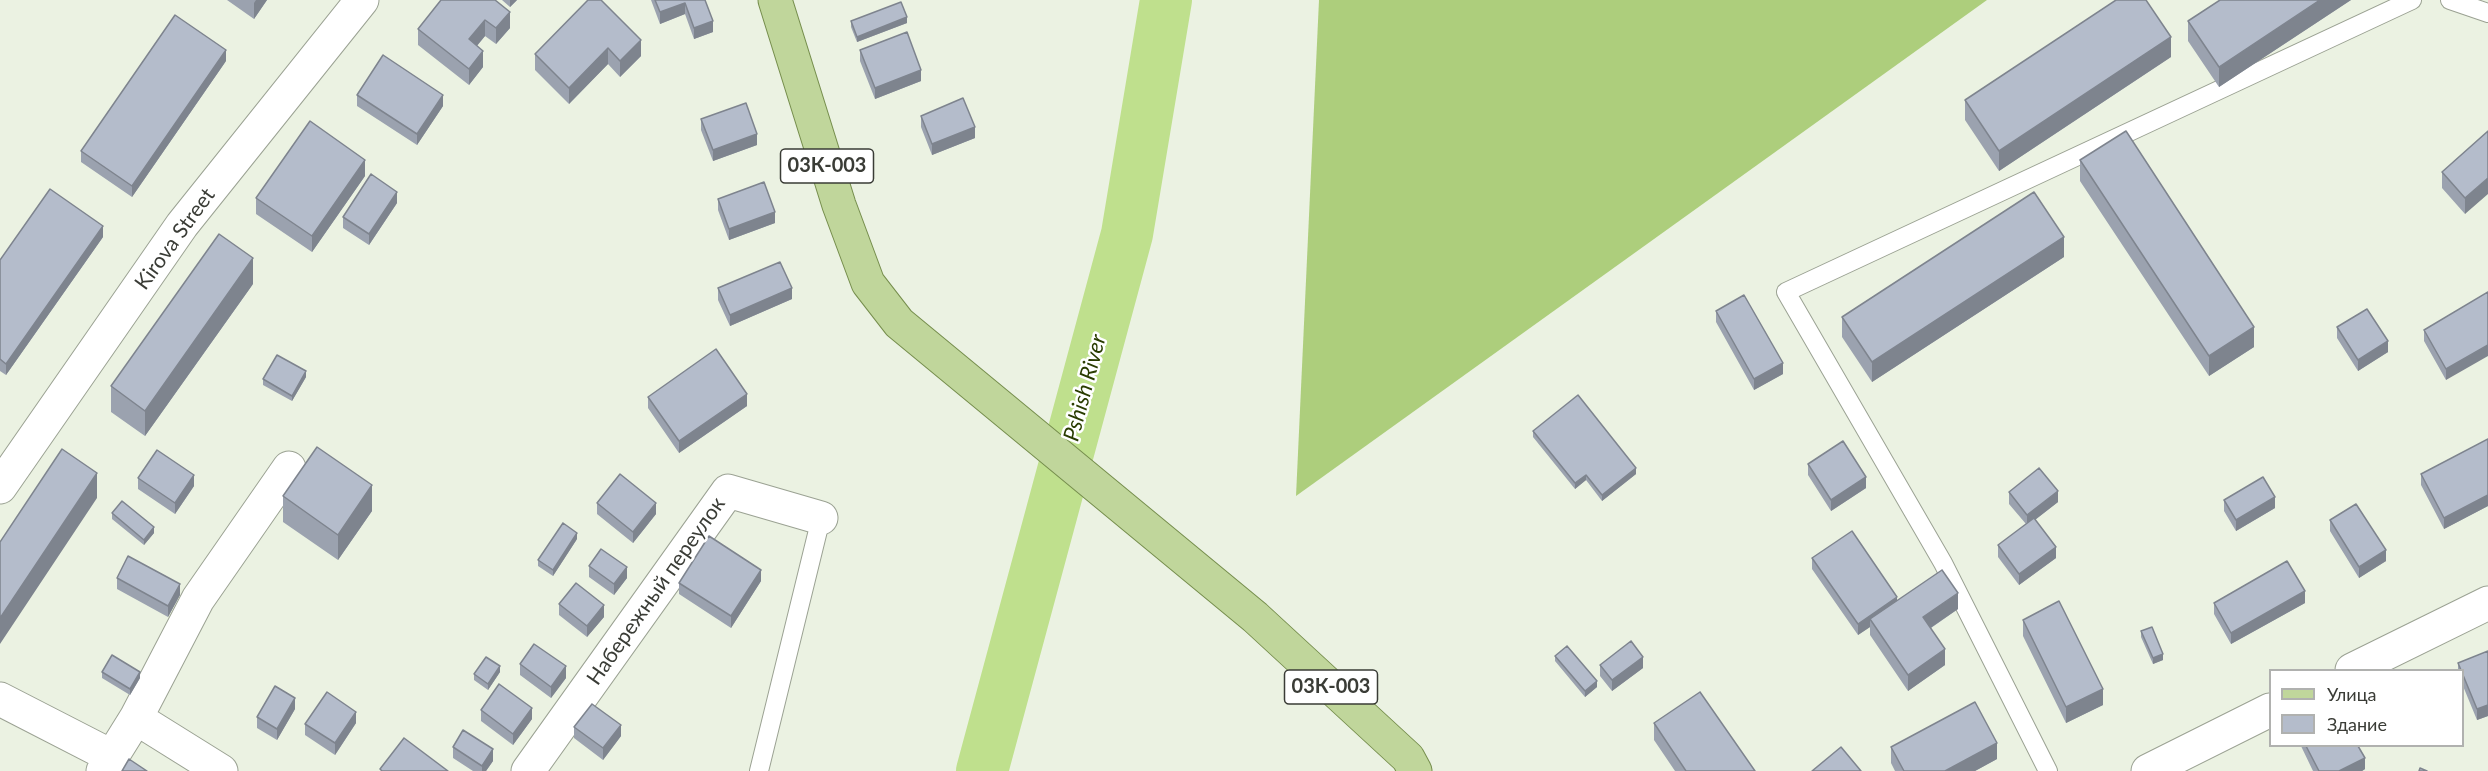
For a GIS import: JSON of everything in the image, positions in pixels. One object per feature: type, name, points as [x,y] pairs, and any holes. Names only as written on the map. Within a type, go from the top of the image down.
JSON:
[{"type":"main road","name":"03К-003","points":[[775,0],[839,205],[868,283],[899,322],[1255,617],[1415,767]]},
{"type":"street","name":"Kirova Street","points":[[0,487],[182,225],[362,0]]},
{"type":"street","points":[[0,699],[107,763],[136,718],[198,599],[289,468]]},
{"type":"street","name":"Набережный переулок","points":[[528,771],[728,491],[821,518]]},
{"type":"street","points":[[2354,669],[2488,603]]},
{"type":"street","points":[[2148,771],[2269,711]]},
{"type":"street","points":[[136,718],[221,771]]},
{"type":"lane","points":[[2048,771],[1943,563],[1786,292],[2412,0]]},
{"type":"lane","points":[[2450,0],[2488,12]]},
{"type":"lane","points":[[759,771],[821,518]]},
{"type":"green space","points":[[1319,0],[1987,0],[1296,496]]},
{"type":"building","points":[[441,0],[495,0],[510,12],[496,28],[485,20],[469,39],[483,51],[469,69],[418,29]]},
{"type":"building","points":[[588,0],[601,0],[641,40],[620,61],[608,48],[569,88],[535,54]]},
{"type":"building","points":[[655,0],[705,0],[713,21],[694,28],[685,3],[660,12]]},
{"type":"building","points":[[2116,0],[2146,0],[2171,37],[1999,151],[1965,100]]},
{"type":"building","points":[[2220,0],[2320,0],[2219,67],[2188,21]]},
{"type":"building","points":[[901,2],[907,17],[857,37],[851,21]]},
{"type":"building","points":[[175,15],[226,50],[132,186],[81,151]]},
{"type":"building","points":[[907,32],[921,70],[875,88],[860,50]]},
{"type":"building","points":[[383,55],[443,95],[417,134],[357,95]]},
{"type":"building","points":[[963,98],[975,127],[932,144],[921,116]]},
{"type":"building","points":[[746,103],[757,134],[713,150],[701,119]]},
{"type":"building","points":[[310,121],[365,160],[312,236],[256,198]]},
{"type":"building","points":[[2126,131],[2254,327],[2209,356],[2080,160]]},
{"type":"building","points":[[2488,131],[2488,178],[2465,198],[2442,172]]},
{"type":"building","points":[[371,174],[397,192],[369,234],[343,217]]},
{"type":"building","points":[[764,182],[775,212],[729,229],[718,199]]},
{"type":"building","points":[[50,189],[103,226],[6,364],[0,359],[0,260]]},
{"type":"building","points":[[2034,192],[2064,237],[1872,362],[1842,317]]},
{"type":"building","points":[[219,234],[253,258],[145,411],[111,386]]},
{"type":"building","points":[[780,262],[792,288],[730,315],[718,288]]},
{"type":"building","points":[[2488,292],[2488,345],[2446,369],[2424,330]]},
{"type":"building","points":[[1744,295],[1783,363],[1754,379],[1716,311]]},
{"type":"building","points":[[2367,309],[2388,341],[2358,360],[2337,327]]},
{"type":"building","points":[[716,349],[747,394],[679,441],[648,397]]},
{"type":"building","points":[[277,355],[306,371],[292,396],[263,379]]},
{"type":"building","points":[[1578,395],[1636,468],[1602,495],[1586,475],[1575,483],[1533,431]]},
{"type":"building","points":[[2488,439],[2488,495],[2444,518],[2421,474]]},
{"type":"building","points":[[1843,441],[1866,477],[1831,500],[1808,464]]},
{"type":"building","points":[[317,447],[372,485],[338,535],[283,496]]},
{"type":"building","points":[[62,449],[97,473],[0,618],[0,542]]},
{"type":"building","points":[[157,450],[194,475],[175,503],[138,478]]},
{"type":"building","points":[[2039,468],[2058,491],[2027,515],[2009,492]]},
{"type":"building","points":[[620,474],[656,503],[633,532],[597,503]]},
{"type":"building","points":[[2263,477],[2275,497],[2236,520],[2224,500]]},
{"type":"building","points":[[122,501],[154,527],[144,540],[112,513]]},
{"type":"building","points":[[2356,504],[2386,550],[2359,567],[2330,520]]},
{"type":"building","points":[[2034,518],[2056,547],[2019,574],[1998,545]]},
{"type":"building","points":[[563,523],[577,533],[553,570],[538,560]]},
{"type":"building","points":[[1852,531],[1897,597],[1858,624],[1812,558]]},
{"type":"building","points":[[709,536],[761,570],[731,616],[679,583]]},
{"type":"building","points":[[601,549],[627,567],[614,584],[589,566]]},
{"type":"building","points":[[128,556],[180,584],[168,606],[117,578]]},
{"type":"building","points":[[2287,561],[2305,591],[2231,633],[2214,603]]},
{"type":"building","points":[[1942,570],[1958,593],[1923,617],[1945,649],[1908,675],[1870,619]]},
{"type":"building","points":[[576,583],[604,605],[587,626],[559,604]]},
{"type":"building","points":[[2059,601],[2103,689],[2066,707],[2023,620]]},
{"type":"building","points":[[2152,627],[2163,654],[2153,658],[2141,631]]},
{"type":"building","points":[[1631,641],[1643,657],[1612,680],[1600,665]]},
{"type":"building","points":[[534,644],[566,666],[551,687],[520,664]]},
{"type":"building","points":[[1567,646],[1597,681],[1585,691],[1555,656]]},
{"type":"building","points":[[2488,651],[2488,705],[2477,709],[2464,677],[2464,669],[2461,669],[2458,663]]},
{"type":"building","points":[[112,655],[140,672],[130,689],[102,672]]},
{"type":"building","points":[[486,657],[500,666],[488,684],[474,674]]},
{"type":"building","points":[[499,684],[532,708],[513,734],[481,710]]},
{"type":"building","points":[[275,686],[295,698],[277,729],[257,717]]},
{"type":"building","points":[[327,692],[356,712],[335,743],[305,724]]},
{"type":"building","points":[[1700,692],[1755,771],[1686,771],[1654,723]]},
{"type":"building","points":[[1975,702],[1997,743],[1945,771],[1904,771],[1891,747]]},
{"type":"building","points":[[592,704],[621,725],[603,748],[574,727]]},
{"type":"building","points":[[463,730],[493,749],[482,766],[453,747]]},
{"type":"building","points":[[404,738],[448,771],[382,771],[380,769]]},
{"type":"building","points":[[1841,747],[1861,771],[1812,771]]},
{"type":"building","points":[[2307,747],[2359,747],[2365,758],[2339,771],[2319,771]]},
{"type":"building","points":[[129,759],[147,771],[122,771]]},
{"type":"waterway","name":"Pshish River","points":[[982,771],[1127,234],[1166,0]]}]
